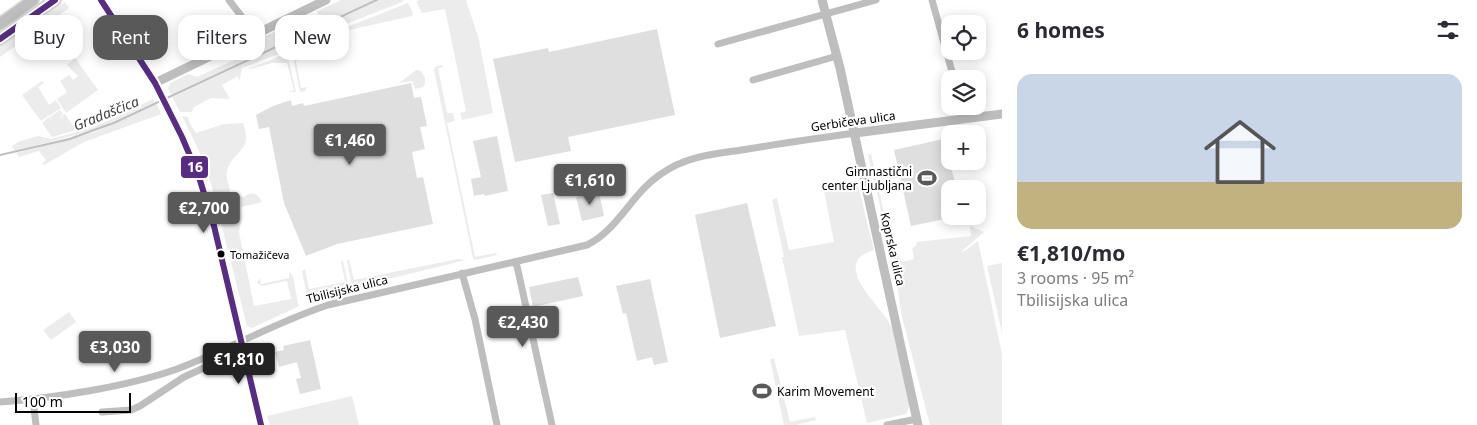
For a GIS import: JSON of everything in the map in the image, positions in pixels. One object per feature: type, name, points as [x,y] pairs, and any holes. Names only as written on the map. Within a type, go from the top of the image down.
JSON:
[{"type":"main road","points":[[0,24],[33,0]]},
{"type":"main road","points":[[0,39],[55,0]]},
{"type":"street","points":[[101,0],[155,83],[188,150],[208,204],[261,425]]},
{"type":"street","points":[[229,0],[240,15]]},
{"type":"street","points":[[265,29],[326,0]]},
{"type":"street","name":"Koprska ulica","points":[[822,0],[837,56],[918,422],[887,425]]},
{"type":"street","points":[[718,44],[876,0]]},
{"type":"street","points":[[932,0],[951,70]]},
{"type":"street","points":[[753,80],[837,56]]},
{"type":"street","points":[[155,83],[202,60]]},
{"type":"street","name":"Gerbičeva ulica","points":[[708,154],[1002,114]]},
{"type":"street","name":"Tbilisijska ulica","points":[[0,402],[33,399],[141,379],[180,368],[295,316],[328,304],[576,248],[594,242],[618,219],[651,180],[672,166],[708,154]]},
{"type":"street","points":[[514,262],[517,266],[552,425]]},
{"type":"street","points":[[462,274],[475,319],[497,425]]},
{"type":"street","points":[[102,412],[125,410],[140,406],[184,376],[230,356]]},
{"type":"street","points":[[180,368],[184,376]]},
{"type":"street","points":[[33,399],[36,425]]},
{"type":"shaded area","points":[[341,0],[374,0],[342,15],[319,15],[317,11]]},
{"type":"shaded area","name":"Gradaščica","points":[[374,0],[379,0],[347,15],[342,15]]},
{"type":"shaded area","points":[[379,0],[403,0],[349,23],[349,15],[347,15]]},
{"type":"shaded area","points":[[466,0],[479,40],[493,113],[462,120],[460,113],[466,111],[445,9],[422,13],[416,1]]},
{"type":"shaded area","points":[[65,2],[69,8],[59,15],[46,15]]},
{"type":"shaded area","points":[[408,3],[413,13],[412,16],[349,30],[349,26]]},
{"type":"shaded area","points":[[275,32],[275,46],[265,51],[265,36]]},
{"type":"shaded area","points":[[15,36],[15,46],[0,57],[0,46]]},
{"type":"shaded area","name":"Gradaščica","points":[[275,46],[275,49],[265,53],[265,51]]},
{"type":"shaded area","points":[[275,49],[275,55],[265,59],[265,53]]},
{"type":"shaded area","points":[[275,58],[275,60],[289,60],[296,92],[288,92],[294,90],[287,63],[272,63],[246,70]]},
{"type":"shaded area","points":[[73,60],[76,60],[98,90],[66,113],[57,99],[67,92],[60,81],[69,75],[73,80],[78,76],[67,65]]},
{"type":"shaded area","points":[[234,60],[246,60],[171,95],[168,88],[170,83],[188,74],[197,77]]},
{"type":"shaded area","name":"Gradaščica","points":[[246,60],[251,60],[114,124],[70,140],[0,156],[0,154],[69,138],[113,122]]},
{"type":"shaded area","points":[[251,60],[263,60],[242,68],[239,82],[238,76],[222,85],[230,99],[211,98],[194,107],[192,112],[180,112],[172,97]]},
{"type":"shaded area","points":[[294,60],[297,60],[301,88],[307,87],[305,91],[300,92]]},
{"type":"shaded area","points":[[441,65],[444,67],[438,68],[447,113],[453,113],[455,121],[447,123],[475,257],[496,253],[497,255],[475,260],[473,258],[434,70],[435,67]]},
{"type":"shaded area","points":[[416,70],[421,71],[425,78],[423,87],[415,89],[412,81],[399,83]]},
{"type":"shaded area","points":[[42,81],[44,83],[38,87],[49,105],[56,100],[61,108],[41,121],[22,95]]},
{"type":"shaded area","points":[[153,99],[155,102],[94,130],[15,151],[12,146],[20,141],[38,136],[51,139],[94,127]]},
{"type":"shaded area","points":[[157,104],[161,114],[84,142],[44,165],[42,164],[46,160],[39,151],[19,157],[16,153],[95,132]]},
{"type":"shaded area","points":[[60,110],[63,114],[58,119],[65,114],[76,130],[52,137],[42,123],[49,117],[51,120],[50,117]]},
{"type":"shaded area","points":[[182,116],[188,117],[196,133],[224,124],[243,123],[246,140],[244,146],[230,164],[227,177],[230,194],[244,197],[252,193],[259,197],[262,202],[241,207],[242,216],[239,232],[254,306],[291,299],[287,281],[262,286],[257,283],[260,278],[261,284],[289,278],[289,272],[293,276],[299,306],[252,328],[247,326],[212,187],[199,151]]},
{"type":"shaded area","points":[[871,154],[890,240],[888,241],[868,155]]},
{"type":"shaded area","points":[[855,182],[858,185],[874,250],[860,257],[856,265],[857,274],[867,294],[892,328],[910,404],[906,414],[867,423],[845,330],[799,336],[772,200],[777,198],[789,250],[834,242],[824,191],[827,188]]},
{"type":"shaded area","points":[[970,226],[984,232],[962,251],[978,241],[1002,354],[1002,425],[930,425],[901,313],[893,255],[898,255],[902,262],[914,259],[912,248],[915,247],[917,242],[971,236]]},
{"type":"shaded area","points":[[458,259],[466,260],[352,288],[347,260],[349,260],[354,280]]},
{"type":"shaded area","points":[[341,261],[343,261],[349,288],[330,293],[331,300],[329,300],[327,293],[309,297],[309,306],[302,271],[305,269],[309,289],[345,282]]},
{"type":"shaded area","points":[[1002,263],[1002,333],[987,266]]},
{"type":"shaded area","points":[[69,312],[76,322],[51,340],[43,330]]},
{"type":"shaded area","points":[[774,358],[790,422],[815,417],[816,420],[796,425],[784,425],[770,359]]},
{"type":"shaded area","points":[[352,396],[359,425],[270,425],[267,416]]},
{"type":"building","points":[[657,29],[675,115],[568,137],[571,151],[515,162],[493,59],[548,48],[549,52]]},
{"type":"building","points":[[411,83],[414,98],[421,97],[427,126],[420,127],[425,149],[412,152],[417,178],[423,177],[433,224],[337,244],[306,256],[284,203],[269,127],[259,129],[256,115],[273,106],[291,100],[292,106],[303,103],[304,106]]},
{"type":"building","points":[[497,136],[508,191],[485,196],[484,194],[474,196],[471,179],[481,177],[473,141]]},
{"type":"building","name":"Gimnastični center Ljubljana","points":[[941,139],[941,170],[952,170],[954,180],[941,180],[941,220],[911,226],[894,150]]},
{"type":"building","points":[[599,192],[604,216],[582,221],[576,197]]},
{"type":"building","points":[[553,193],[560,224],[548,226],[541,195]]},
{"type":"building","points":[[747,203],[776,326],[720,338],[695,215]]},
{"type":"building","points":[[578,277],[583,296],[533,307],[529,287]]},
{"type":"building","points":[[650,279],[668,362],[654,365],[652,357],[637,361],[626,313],[623,314],[616,286]]},
{"type":"building","points":[[310,340],[321,389],[300,394],[296,379],[301,378],[297,362],[279,367],[275,352],[284,350],[283,346]]},
{"type":"transit line","name":"16","points":[[0,39],[55,0]]},
{"type":"transit line","name":"16","points":[[101,0],[155,83],[182,137],[199,177],[214,226],[261,425]]},
{"type":"place","name":"Gimnastični center Ljubljana","points":[[927,178]]},
{"type":"place","name":"Tomažičeva","points":[[221,254]]},
{"type":"place","name":"Karim Movement","points":[[762,391]]}]
